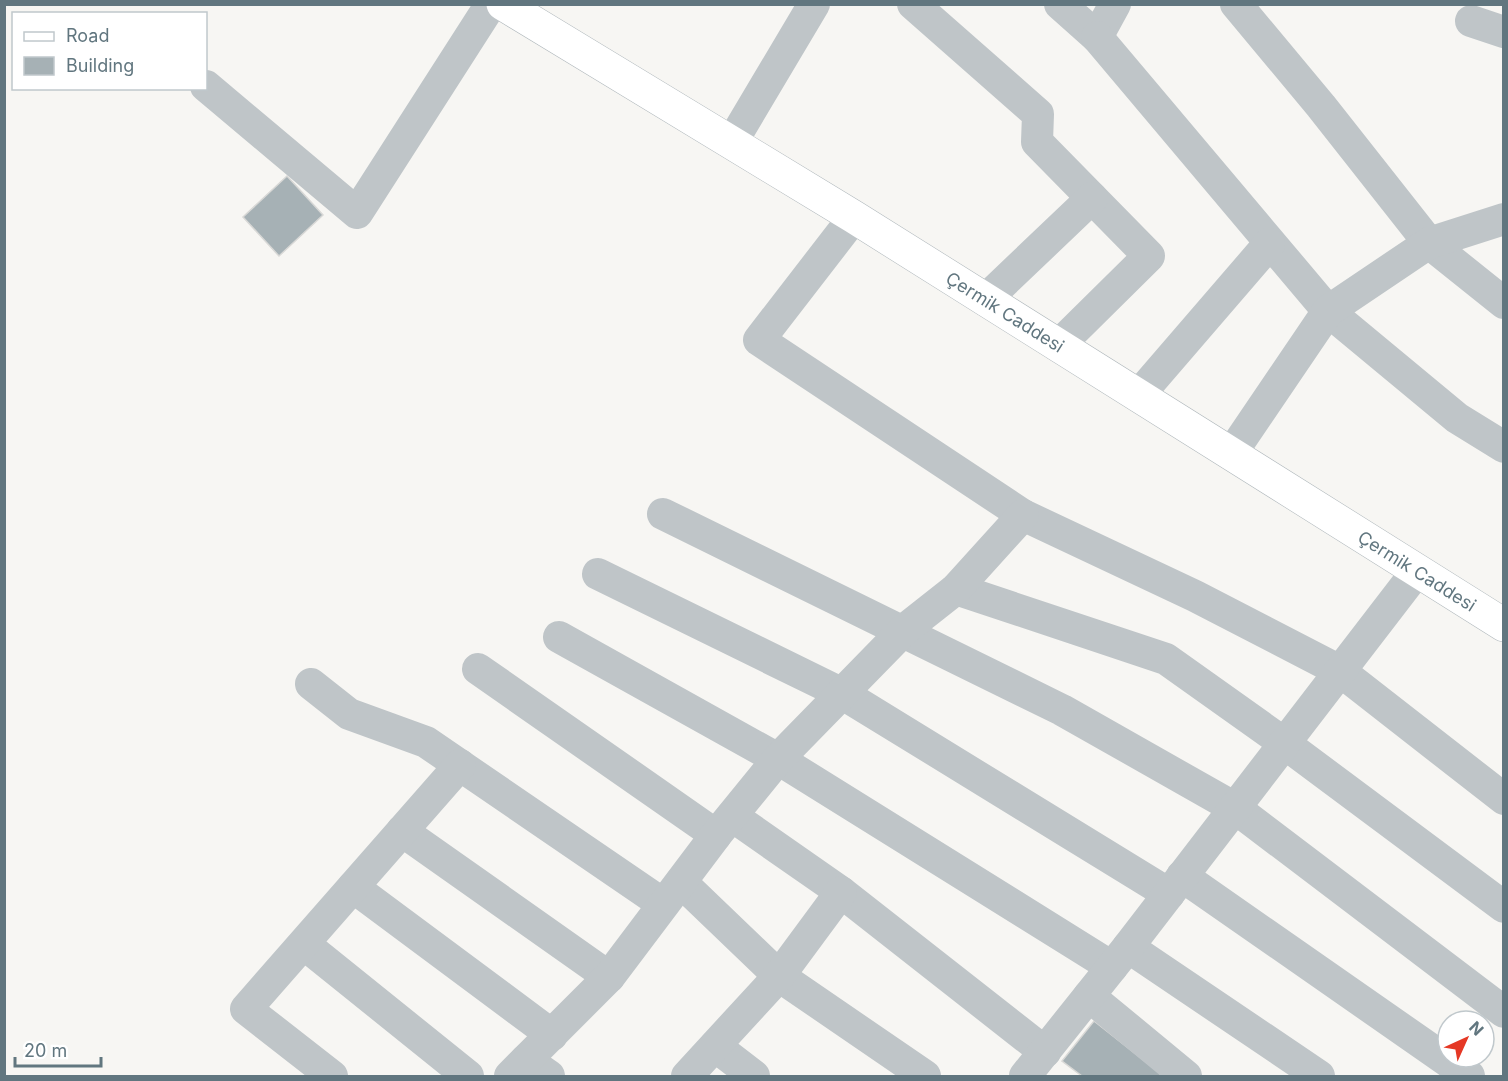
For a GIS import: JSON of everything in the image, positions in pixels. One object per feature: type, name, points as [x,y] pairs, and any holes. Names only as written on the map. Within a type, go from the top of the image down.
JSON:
[{"type":"main road","name":"Çermik Caddesi","points":[[503,4],[732,142],[1503,625]]},
{"type":"street","points":[[207,87],[357,213],[491,4]]},
{"type":"street","points":[[732,142],[814,4]]},
{"type":"street","points":[[913,4],[1038,114],[1037,142],[1149,256],[1058,346]]},
{"type":"street","points":[[1060,4],[1097,37],[1269,244],[1328,311],[1456,418],[1503,447]]},
{"type":"street","points":[[1097,37],[1115,4]]},
{"type":"street","points":[[1236,4],[1321,106],[1429,243],[1503,303]]},
{"type":"street","points":[[1471,21],[1503,32]]},
{"type":"street","points":[[985,300],[1092,198]]},
{"type":"street","points":[[854,218],[759,340],[1023,515],[1195,596],[1340,671],[1503,799]]},
{"type":"street","points":[[1230,454],[1328,311],[1429,243],[1503,219]]},
{"type":"street","points":[[1138,396],[1269,244]]},
{"type":"street","points":[[663,514],[904,630],[1062,710],[1235,808],[1503,1012]]},
{"type":"street","points":[[528,1071],[552,1035],[609,976],[778,759],[904,630],[956,589],[1023,515]]},
{"type":"street","points":[[1025,1077],[1417,571]]},
{"type":"street","points":[[598,574],[843,694],[1176,885],[1468,1077]]},
{"type":"street","points":[[956,589],[1166,659],[1284,743],[1503,907]]},
{"type":"street","points":[[559,638],[778,759],[1120,957],[1319,1077]]},
{"type":"street","points":[[478,669],[724,826],[841,892],[1045,1052]]},
{"type":"street","points":[[311,684],[349,714],[426,742],[460,765],[672,893],[779,976],[925,1077]]},
{"type":"street","points":[[332,1077],[246,1009],[460,765]]},
{"type":"street","points":[[402,831],[609,976]]},
{"type":"street","points":[[353,887],[552,1035]]},
{"type":"street","points":[[687,1077],[779,976],[841,892]]},
{"type":"street","points":[[304,944],[468,1077]]},
{"type":"street","points":[[1089,996],[1186,1077]]},
{"type":"street","points":[[715,1046],[754,1077]]},
{"type":"building","points":[[287,176],[323,215],[279,256],[243,217]]},
{"type":"building","points":[[1094,1021],[1161,1074],[1159,1076],[1082,1076],[1062,1061]]}]
